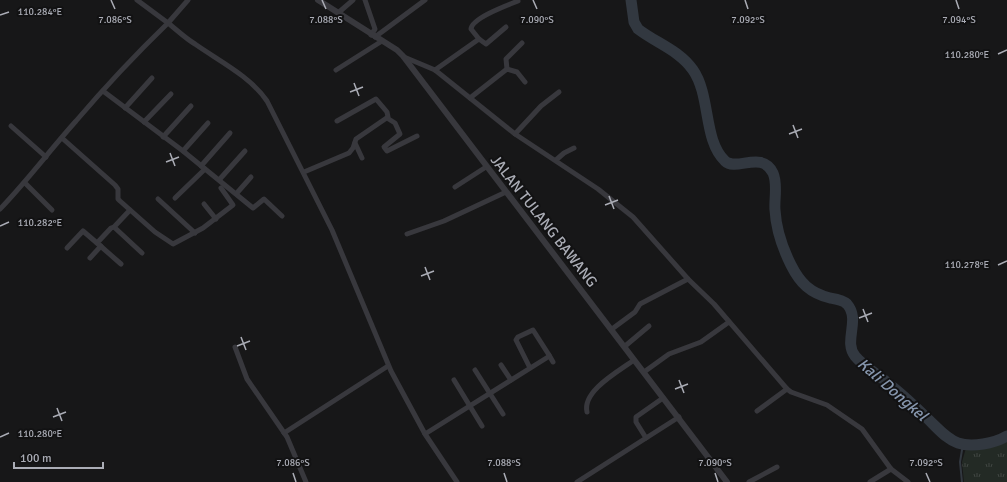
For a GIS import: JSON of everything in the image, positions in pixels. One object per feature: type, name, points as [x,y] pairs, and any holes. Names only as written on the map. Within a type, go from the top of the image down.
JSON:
[{"type":"street","points":[[137,0],[194,44],[231,68],[261,91],[278,120],[341,250],[388,366],[425,434],[457,482]]},
{"type":"street","points":[[0,209],[25,183],[103,91],[188,0]]},
{"type":"street","points":[[338,13],[353,0]]},
{"type":"street","points":[[365,0],[375,29],[376,38]]},
{"type":"street","points":[[336,70],[424,0]]},
{"type":"street","name":"JALAN TULANG BAWANG","points":[[320,1],[403,56],[727,482]]},
{"type":"street","points":[[506,27],[486,44],[479,39],[471,29],[473,24],[493,11],[518,1]]},
{"type":"street","points":[[435,70],[479,39]]},
{"type":"street","points":[[507,69],[506,59],[509,54],[522,43]]},
{"type":"street","points":[[403,56],[435,70],[515,134],[598,188],[633,217],[688,279],[729,322],[787,389],[791,392],[827,405],[862,428],[891,469],[908,482]]},
{"type":"street","points":[[470,98],[507,69]]},
{"type":"street","points":[[507,69],[517,72],[525,82]]},
{"type":"street","points":[[125,108],[152,78]]},
{"type":"street","points":[[103,91],[183,151],[253,208],[264,199],[282,216]]},
{"type":"street","points":[[515,134],[541,106],[559,92]]},
{"type":"street","points":[[144,122],[171,94]]},
{"type":"street","points":[[337,121],[376,99],[387,112],[387,118]]},
{"type":"street","points":[[163,137],[190,106]]},
{"type":"street","points":[[304,172],[349,153],[356,139],[387,118]]},
{"type":"street","points":[[387,118],[395,124],[400,134],[406,141]]},
{"type":"street","points":[[183,151],[208,123]]},
{"type":"street","points":[[11,126],[46,157]]},
{"type":"street","points":[[175,198],[203,167],[230,133]]},
{"type":"street","points":[[400,134],[384,147],[386,151],[417,136]]},
{"type":"street","points":[[62,138],[116,185],[118,189],[118,199],[155,232],[173,244],[195,233],[233,205],[221,188]]},
{"type":"street","points":[[355,143],[362,158]]},
{"type":"street","points":[[556,160],[564,153],[574,148]]},
{"type":"street","points":[[219,180],[245,151]]},
{"type":"street","points":[[455,186],[486,167]]},
{"type":"street","points":[[236,194],[251,177]]},
{"type":"street","points":[[25,183],[52,210]]},
{"type":"street","points":[[407,234],[444,221],[506,192]]},
{"type":"street","points":[[158,199],[195,233]]},
{"type":"street","points":[[204,204],[216,219]]},
{"type":"street","points":[[90,258],[111,228],[114,227],[130,210]]},
{"type":"street","points":[[114,227],[142,253]]},
{"type":"street","points":[[67,248],[83,231],[121,264]]},
{"type":"street","points":[[612,329],[635,312],[640,304],[688,279]]},
{"type":"street","points":[[644,372],[669,354],[701,342],[729,322]]},
{"type":"street","points":[[624,347],[649,326]]},
{"type":"street","points":[[530,368],[516,340],[518,337],[529,331],[534,331],[553,362]]},
{"type":"street","points":[[235,347],[247,379],[284,433],[306,482]]},
{"type":"street","points":[[425,434],[549,355]]},
{"type":"street","points":[[587,412],[586,407],[589,398],[595,390],[634,360]]},
{"type":"street","points":[[502,365],[511,380]]},
{"type":"street","points":[[284,433],[388,366]]},
{"type":"street","points":[[475,370],[503,414]]},
{"type":"street","points":[[454,380],[482,426]]},
{"type":"street","points":[[757,411],[787,389]]},
{"type":"street","points":[[646,438],[636,422],[636,417],[663,398]]},
{"type":"street","points":[[577,482],[679,418]]},
{"type":"street","points":[[749,482],[768,474],[777,467]]},
{"type":"street","points":[[870,482],[891,469]]},
{"type":"green space","points":[[1007,442],[1007,482],[964,482],[962,462],[966,448],[992,447]]},
{"type":"waterway","name":"Kali Dongkel","points":[[631,0],[634,22],[638,29],[681,57],[693,70],[699,81],[713,142],[725,161],[730,164],[762,163],[768,166],[773,173],[776,192],[775,206],[777,224],[780,238],[788,259],[798,277],[811,290],[823,296],[847,304],[851,310],[853,324],[851,344],[855,356],[901,394],[943,434],[952,440],[958,443],[976,445],[990,443],[1007,436]]},
{"type":"waterway","points":[[962,482],[960,462],[963,444]]}]
